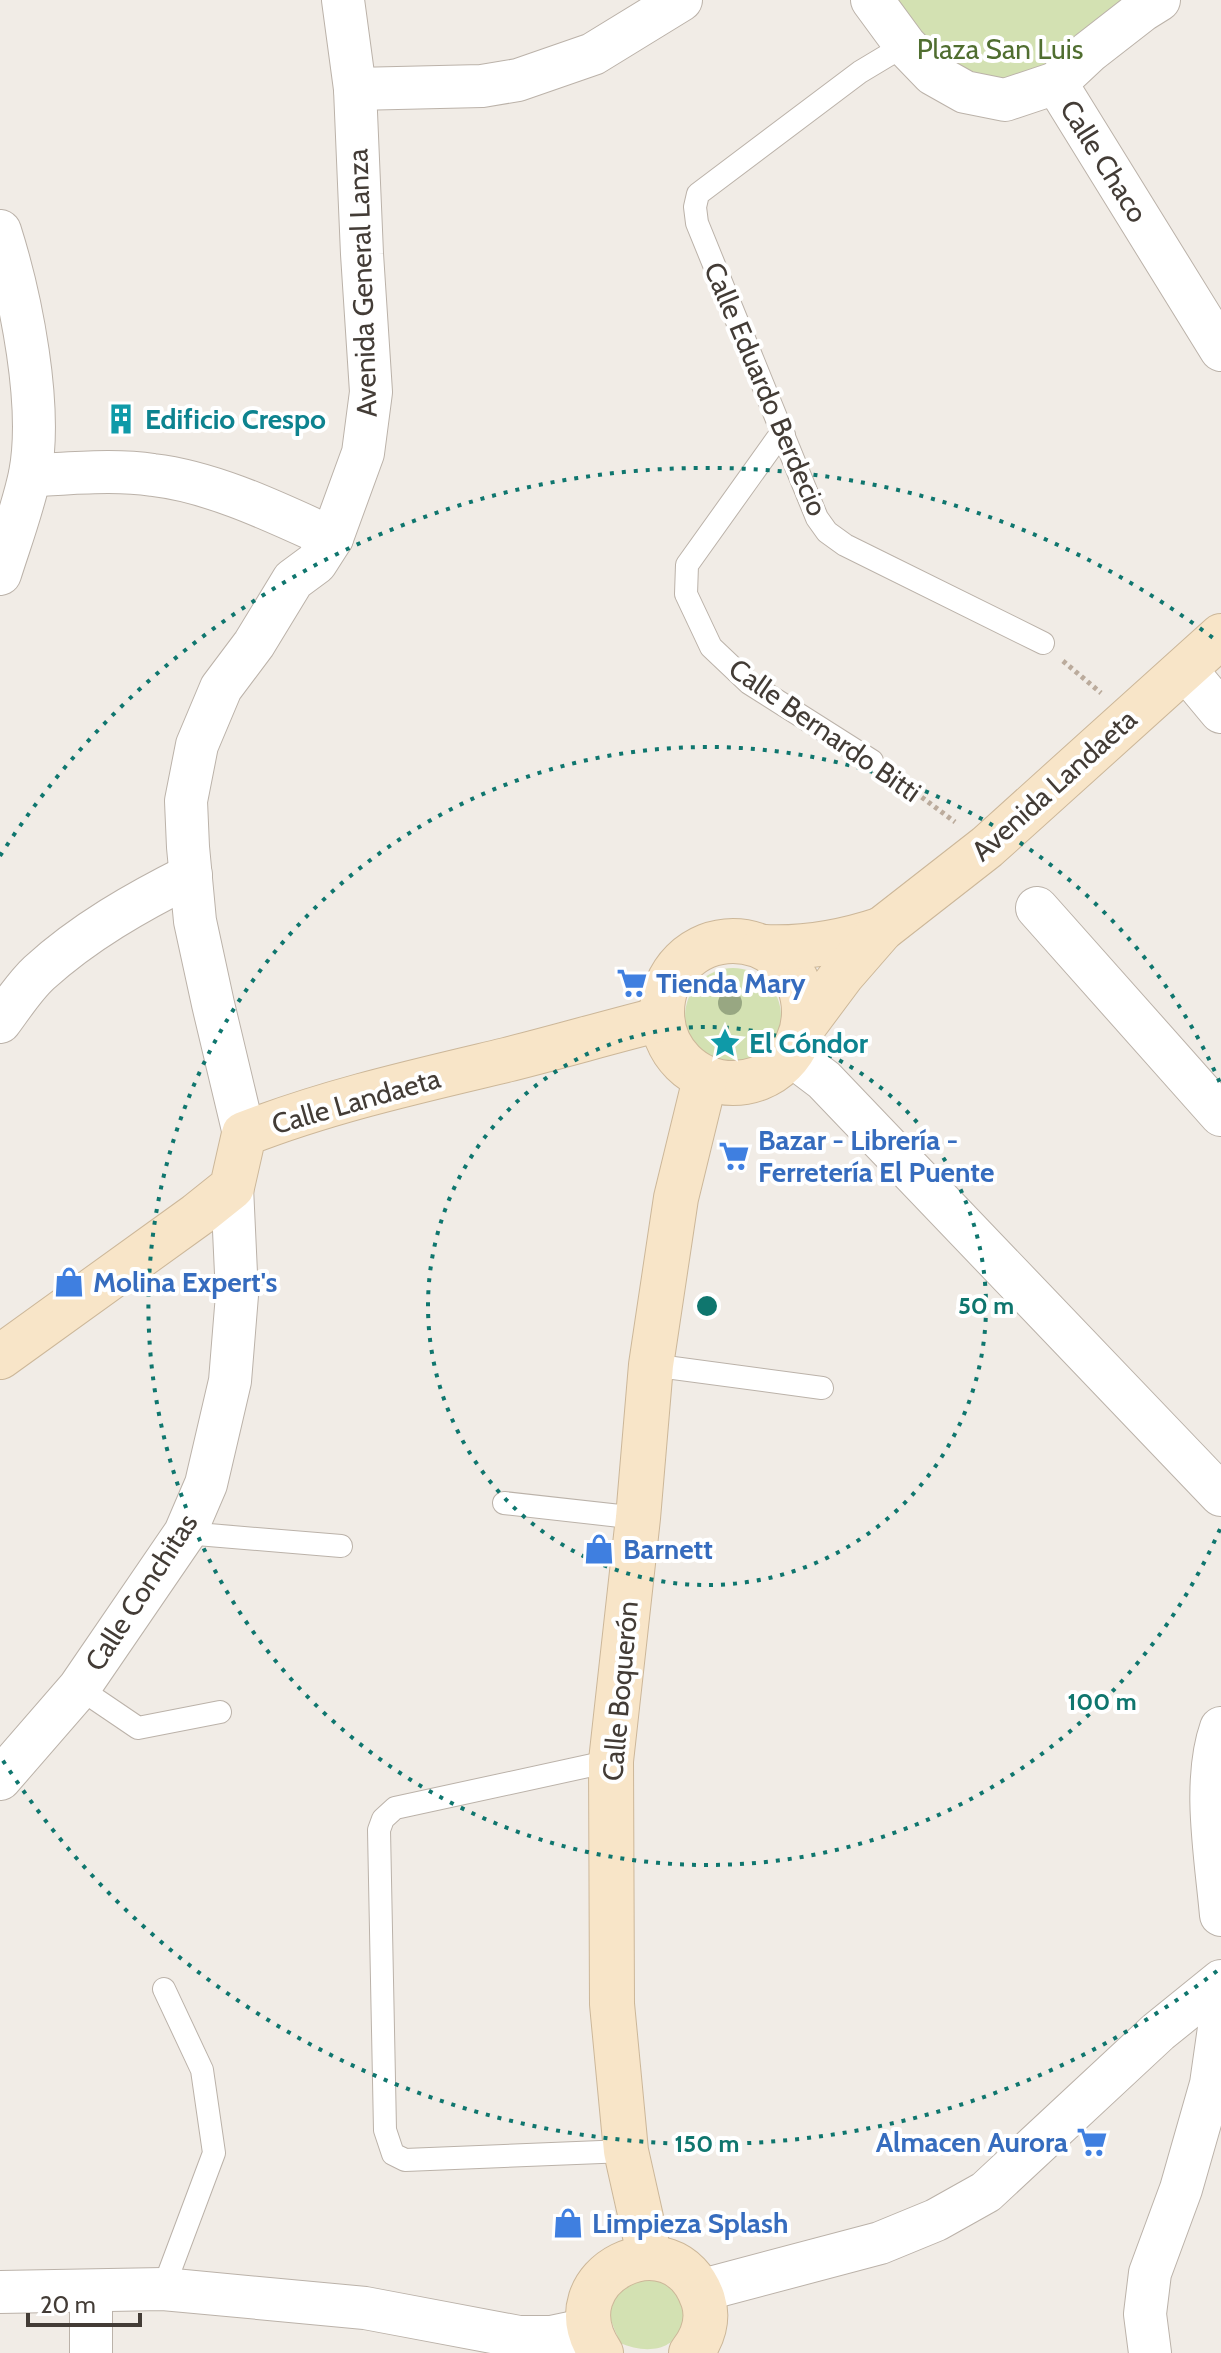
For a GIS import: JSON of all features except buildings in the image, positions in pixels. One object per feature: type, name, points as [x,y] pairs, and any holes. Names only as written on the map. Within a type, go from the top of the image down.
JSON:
[{"type":"main road","name":"Avenida Landaeta","points":[[797,1041],[842,975],[882,929],[987,847],[1221,636]]},
{"type":"main road","name":"Avenida Landaeta","points":[[764,947],[793,949],[824,945],[882,929]]},
{"type":"main road","points":[[734,940],[764,947],[789,966],[803,995],[797,1041],[773,1072],[752,1082],[728,1084],[705,1079],[683,1065],[667,1044],[661,1019],[664,989],[679,963],[704,946],[734,940]]},
{"type":"main road","name":"Calle Landaeta","points":[[232,1187],[244,1134],[269,1124],[410,1083],[561,1047],[661,1019]]},
{"type":"main road","name":"Calle Boquerón","points":[[650,2258],[626,2151],[612,2004],[611,1761],[638,1518],[651,1365],[676,1198],[705,1079]]},
{"type":"main road","points":[[0,1357],[232,1187]]},
{"type":"main road","points":[[593,2344],[588,2313],[597,2284],[620,2264],[650,2258],[679,2267],[699,2291],[705,2306],[705,2322],[701,2337],[691,2353]]},
{"type":"street","name":"Avenida General Lanza","points":[[244,1134],[198,935],[186,801],[197,745],[221,688],[254,644],[293,580],[316,563],[332,538],[363,453],[371,392],[355,89],[343,0]]},
{"type":"street","points":[[355,89],[482,86],[518,80],[593,54],[681,0]]},
{"type":"street","points":[[1056,83],[1149,3]]},
{"type":"street","name":"Calle Chaco","points":[[889,15],[933,74],[965,92],[1005,100],[1056,83],[1221,350]]},
{"type":"street","points":[[0,231],[20,306],[33,413],[30,475],[0,574]]},
{"type":"street","points":[[30,475],[126,473],[181,480],[268,508],[332,538]]},
{"type":"street","points":[[1186,670],[1221,712]]},
{"type":"street","points":[[0,1022],[37,975],[92,930],[146,897],[191,875]]},
{"type":"street","points":[[1037,908],[1221,1115]]},
{"type":"street","points":[[797,1041],[824,1080],[1220,1492]]},
{"type":"street","name":"Calle Conchitas","points":[[0,1779],[79,1688],[185,1533],[206,1484],[230,1381],[237,1295],[232,1187]]},
{"type":"street","points":[[1221,1728],[1211,1771],[1221,1915]]},
{"type":"street","points":[[699,2291],[880,2243],[936,2220],[986,2192],[1158,2032],[1221,1981]]},
{"type":"street","points":[[1150,2353],[1145,2314],[1150,2273],[1216,2084],[1221,2014]]},
{"type":"street","points":[[0,2292],[163,2289],[365,2308],[519,2337],[551,2337],[593,2344]]},
{"type":"street","points":[[91,2291],[91,2353]]},
{"type":"lane","name":"Calle Eduardo Berdecio","points":[[889,15],[860,72],[698,194],[695,207],[697,223],[817,518],[827,532],[845,545],[1043,643]]},
{"type":"lane","name":"Calle Bernardo Bitti","points":[[784,435],[777,439],[687,565],[686,594],[711,647],[749,683],[872,761]]},
{"type":"lane","points":[[651,1365],[822,1388]]},
{"type":"lane","points":[[504,1503],[638,1518]]},
{"type":"lane","points":[[185,1533],[341,1546]]},
{"type":"lane","points":[[79,1688],[138,1728],[220,1712]]},
{"type":"lane","points":[[611,1761],[395,1808],[383,1819],[379,1830],[385,2130],[393,2154],[405,2160],[626,2151]]},
{"type":"lane","points":[[163,2289],[214,2153],[202,2070],[164,1989]]},
{"type":"path","points":[[1043,643],[1129,717]]},
{"type":"path","name":"Calle Bernardo Bitti","points":[[872,761],[987,847]]},
{"type":"green space","name":"Plaza San Luis","points":[[894,0],[1145,0],[1088,52],[965,92]]},
{"type":"green space","points":[[733,968],[751,972],[767,982],[777,998],[781,1016],[777,1034],[767,1050],[751,1060],[733,1064],[715,1060],[699,1050],[689,1034],[685,1016],[689,998],[699,982],[715,972]]},
{"type":"green space","points":[[653,2276],[680,2295],[685,2316],[678,2335],[656,2348],[638,2348],[620,2343],[608,2313],[622,2284]]},
{"type":"place","name":"Edificio Crespo","points":[[121,419]]},
{"type":"place","name":"Tienda Mary","points":[[632,983]]},
{"type":"place","name":"El Cóndor","points":[[725,1043]]},
{"type":"place","name":"Bazar - Librería - Ferretería El Puente","points":[[734,1156]]},
{"type":"place","name":"Molina Expert's","points":[[69,1282]]},
{"type":"place","name":"Barnett","points":[[599,1549]]},
{"type":"place","name":"Almacen Aurora","points":[[1092,2142]]},
{"type":"place","name":"Limpieza Splash","points":[[568,2223]]}]
